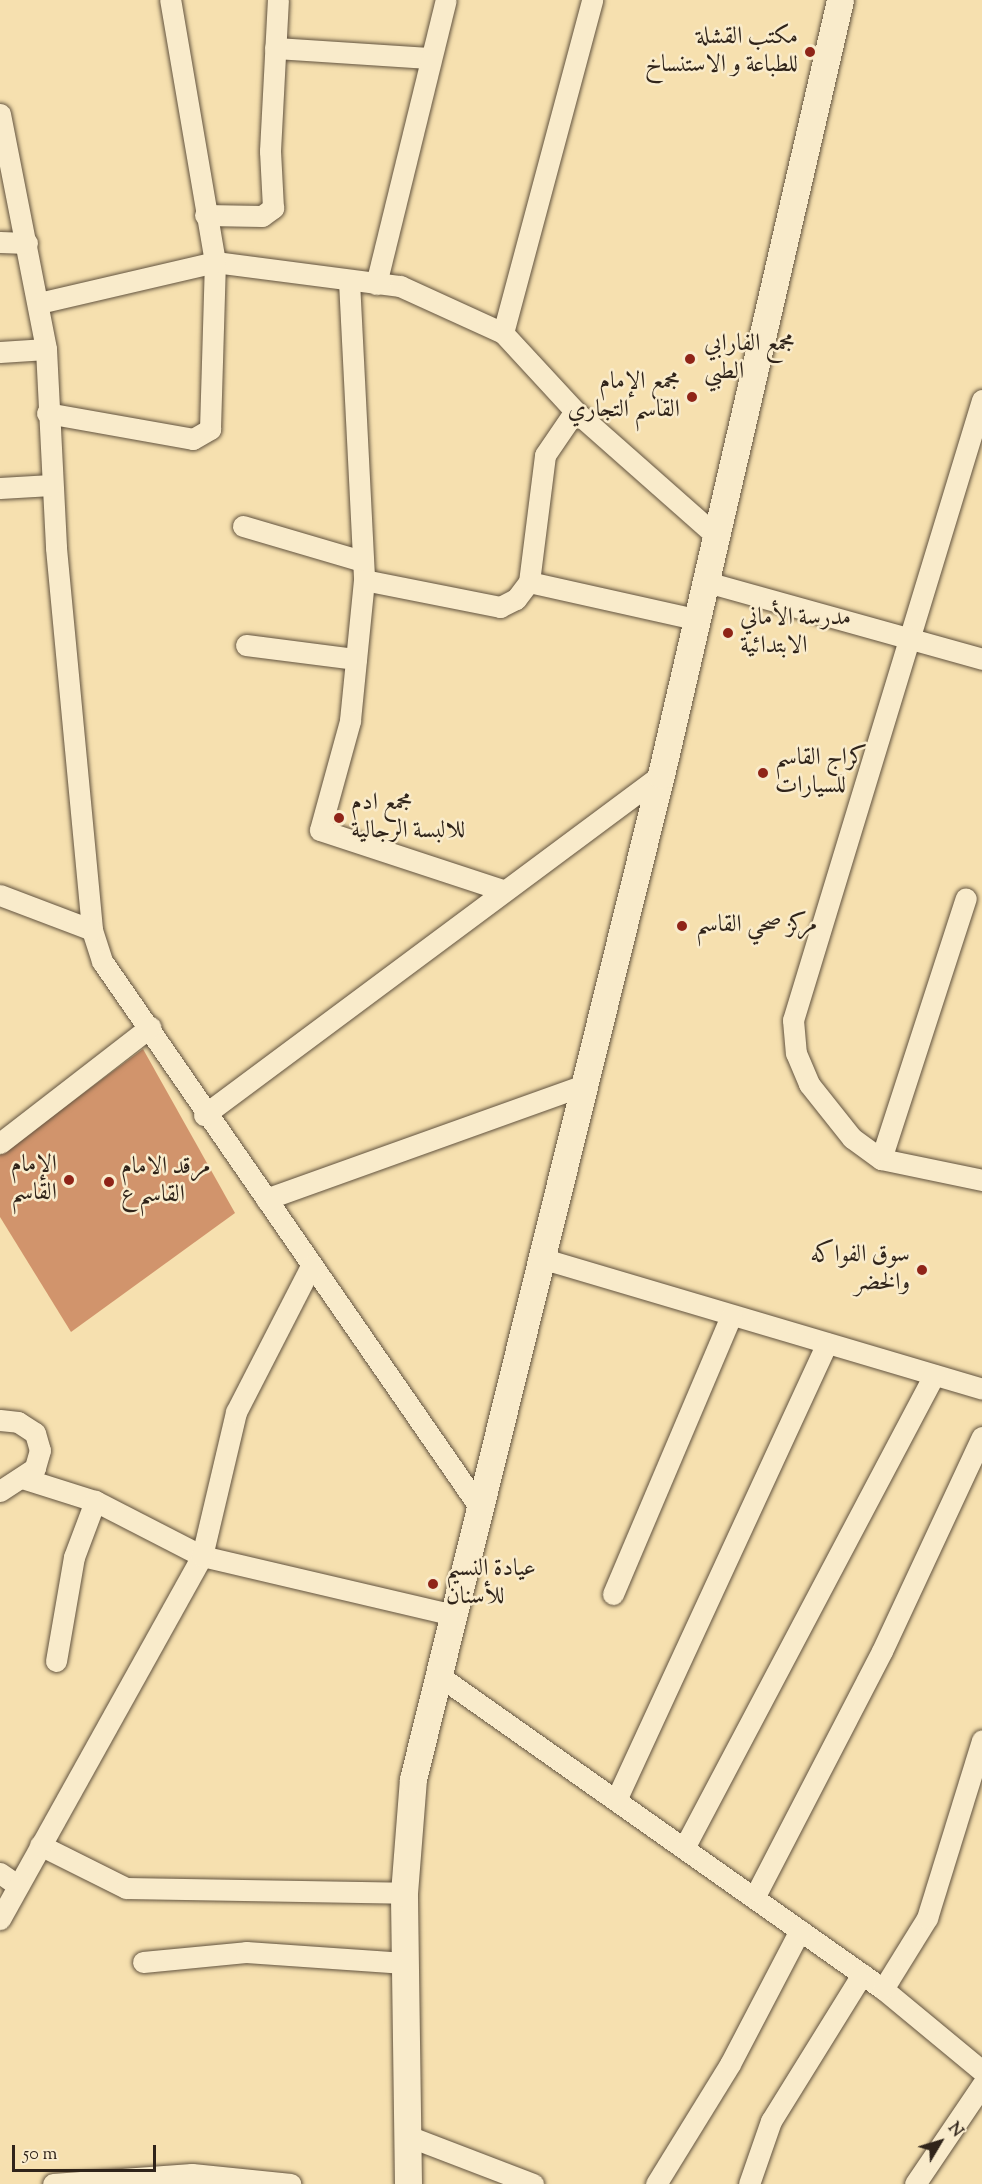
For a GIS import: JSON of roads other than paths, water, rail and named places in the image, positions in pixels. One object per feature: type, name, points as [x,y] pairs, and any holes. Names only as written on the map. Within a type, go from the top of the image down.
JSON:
[{"type":"street","points":[[47,413],[193,439],[210,429],[215,262],[170,0]]},
{"type":"street","points":[[206,215],[262,216],[273,208],[275,48],[278,0]]},
{"type":"street","points":[[376,284],[446,0]]},
{"type":"street","points":[[503,333],[592,0]]},
{"type":"street","points":[[408,2184],[404,1893],[413,1779],[544,1259],[582,1086],[661,775],[703,581],[840,0]]},
{"type":"street","points":[[275,48],[430,58]]},
{"type":"street","points":[[0,114],[39,303],[46,349],[51,485],[92,930],[102,961],[150,1027],[204,1115],[266,1199],[480,1508]]},
{"type":"street","points":[[0,242],[27,243]]},
{"type":"street","points":[[39,303],[215,262],[400,286],[503,333],[575,411],[714,534]]},
{"type":"street","points":[[349,281],[363,570],[350,721],[320,830],[502,890]]},
{"type":"street","points":[[0,352],[46,349]]},
{"type":"street","points":[[982,400],[913,640],[793,1020],[796,1053],[809,1084],[852,1138],[881,1159],[982,1180]]},
{"type":"street","points":[[243,526],[363,570],[500,607],[516,599],[529,582],[545,455],[575,411]]},
{"type":"street","points":[[0,488],[51,485]]},
{"type":"street","points":[[703,581],[982,658]]},
{"type":"street","points":[[529,582],[695,619]]},
{"type":"street","points":[[246,645],[356,659]]},
{"type":"street","points":[[204,1115],[502,890],[661,775]]},
{"type":"street","points":[[0,896],[92,930]]},
{"type":"street","points":[[881,1159],[966,898]]},
{"type":"street","points":[[0,1143],[150,1027]]},
{"type":"street","points":[[266,1199],[582,1086]]},
{"type":"street","points":[[544,1259],[982,1389]]},
{"type":"street","points":[[0,1918],[8,1879],[40,1845],[202,1556],[237,1412],[311,1266]]},
{"type":"street","points":[[613,1594],[731,1316]]},
{"type":"street","points":[[616,1800],[827,1343]]},
{"type":"street","points":[[684,1848],[934,1375]]},
{"type":"street","points":[[0,1420],[18,1422],[35,1433],[40,1450],[35,1468],[0,1491]]},
{"type":"street","points":[[754,1898],[882,1651],[982,1437]]},
{"type":"street","points":[[22,1478],[95,1501],[202,1556],[453,1615]]},
{"type":"street","points":[[56,1661],[74,1557],[95,1501]]},
{"type":"street","points":[[438,1675],[883,1989],[982,2071]]},
{"type":"street","points":[[883,1989],[927,1918],[982,1740]]},
{"type":"street","points":[[40,1845],[126,1888],[404,1893]]},
{"type":"street","points":[[656,2184],[730,2064],[764,1991],[800,1930]]},
{"type":"street","points":[[143,1962],[246,1952],[405,1963]]},
{"type":"street","points":[[749,2184],[771,2121],[862,1974]]},
{"type":"street","points":[[915,2184],[982,2085]]},
{"type":"street","points":[[408,2136],[533,2184]]},
{"type":"street","points":[[53,2184],[192,2174],[290,2184]]},
{"type":"place","name":"مكتب القشلة للطباعة و الاستنساخ","points":[[810,52]]},
{"type":"place","name":"مجمع الفارابي الطبي","points":[[690,359]]},
{"type":"place","name":"مجمع الإمام القاسم التجاري","points":[[692,397]]},
{"type":"place","name":"مدرسة الأماني الابتدائية","points":[[728,633]]},
{"type":"place","name":"كراج القاسم للسيارات","points":[[763,773]]},
{"type":"place","name":"مجمع ادم للالبسة الرجالية","points":[[339,818]]},
{"type":"place","name":"مركز صحي القاسم","points":[[682,926]]},
{"type":"place","name":"الإمام القاسم","points":[[69,1180]]},
{"type":"place","name":"مرقد الامام القاسم ع","points":[[109,1182]]},
{"type":"place","name":"سوق الفواكه والخضر","points":[[922,1270]]},
{"type":"place","name":"عيادة النسيم للأسنان","points":[[433,1584]]}]
